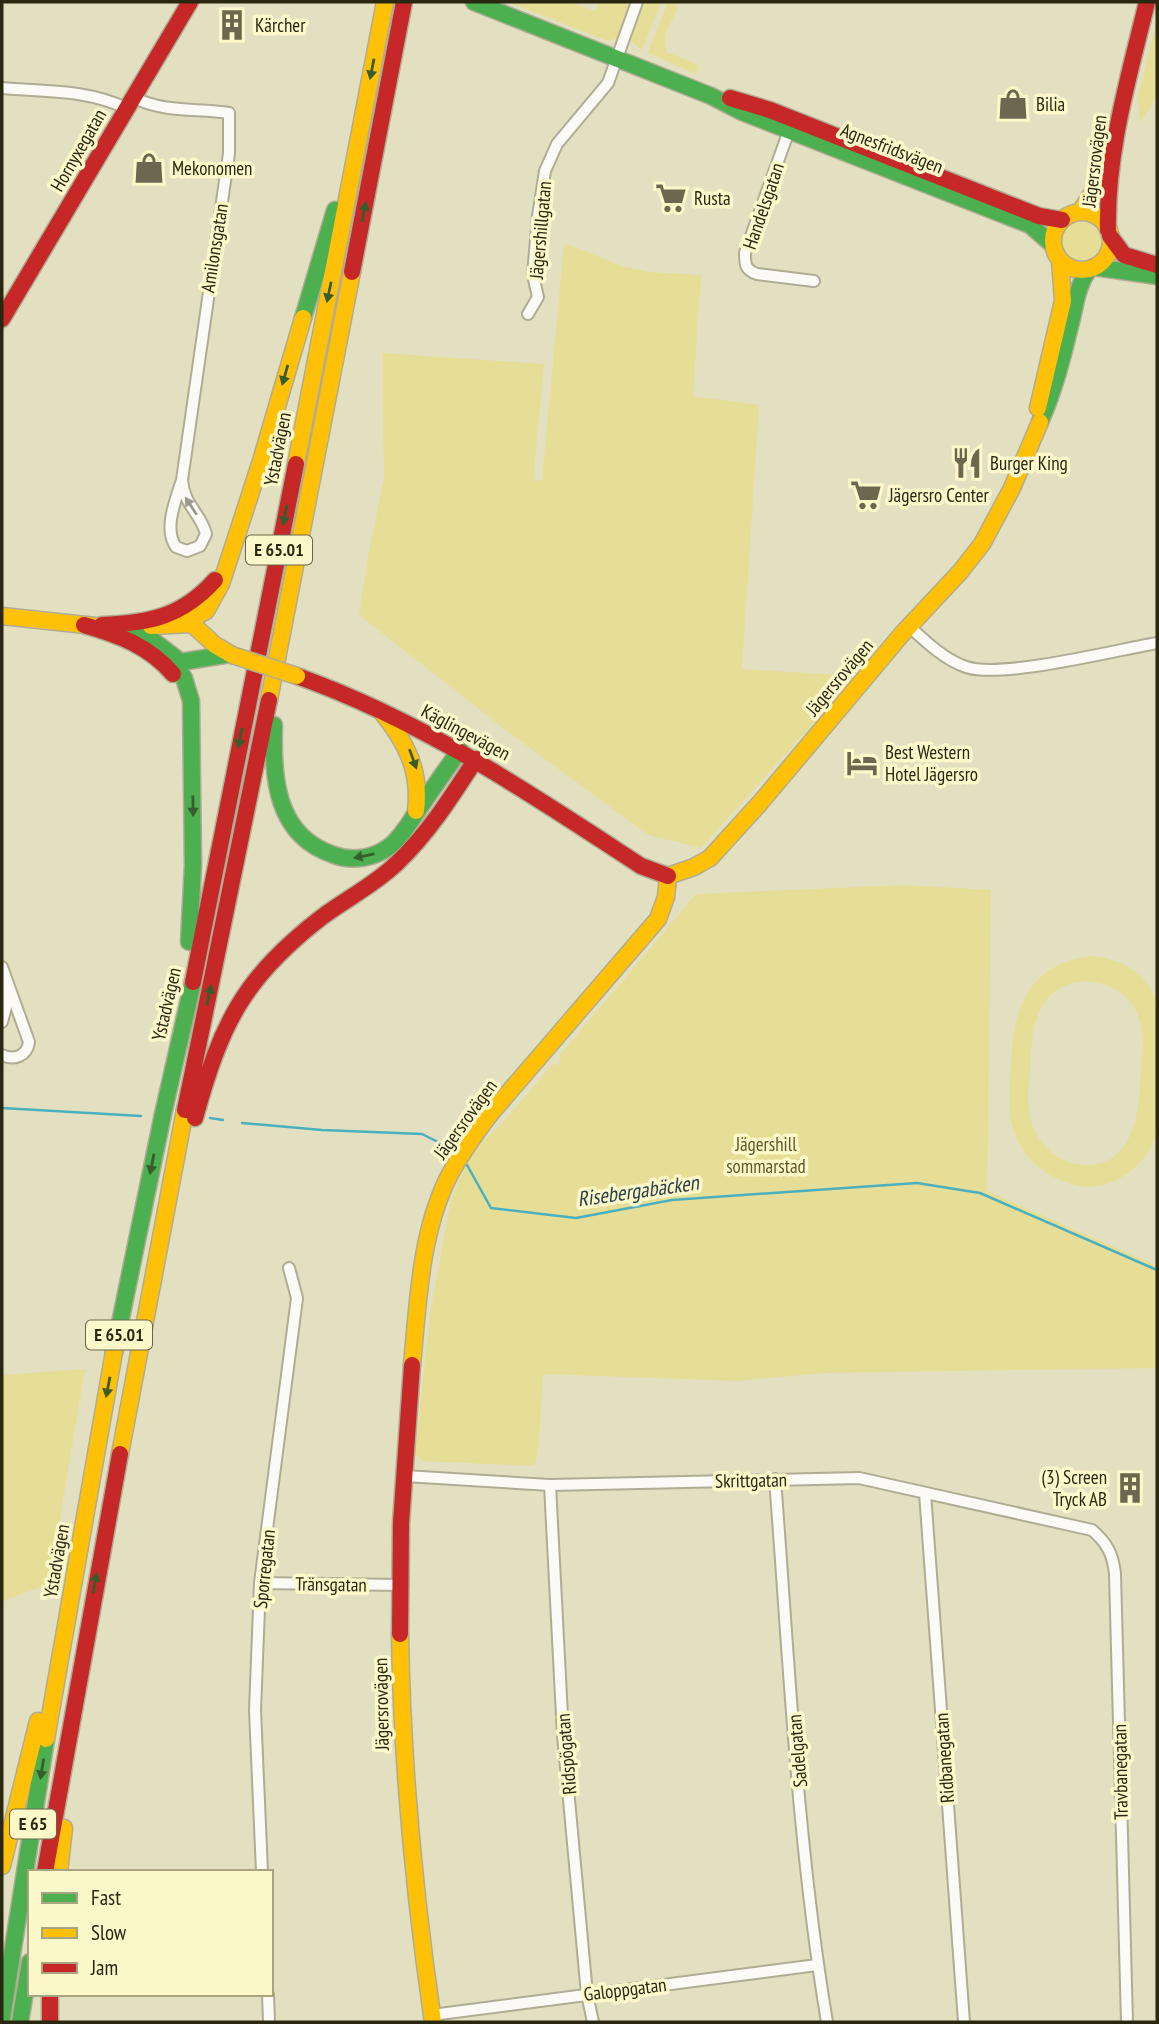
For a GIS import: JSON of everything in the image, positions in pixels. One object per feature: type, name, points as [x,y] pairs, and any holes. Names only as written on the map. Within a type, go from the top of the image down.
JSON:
[{"type":"main road","name":"Hornyxegatan","points":[[2,319],[190,2]]},
{"type":"main road","name":"Ystadvägen","points":[[2,2018],[64,1629],[108,1391],[165,1097],[192,986],[386,2]]},
{"type":"main road","name":"Ystadvägen","points":[[45,1870],[194,1062],[290,592],[404,2]]},
{"type":"main road","name":"Agnesfridsvägen","points":[[474,2],[711,96],[753,104],[791,125],[1030,225],[1057,252]]},
{"type":"main road","name":"Jägersrovägen","points":[[1109,233],[1107,193],[1124,97],[1147,2]]},
{"type":"main road","points":[[165,1097],[167,1068],[186,972],[191,924],[193,828],[189,692],[169,654],[167,636],[171,629],[201,615],[218,592],[261,461],[368,94]]},
{"type":"main road","name":"Jägersrovägen","points":[[1080,212],[1094,194],[1110,130],[1124,97]]},
{"type":"main road","name":"Agnesfridsvägen","points":[[791,125],[1039,216],[1062,220]]},
{"type":"main road","points":[[1157,265],[1122,255],[1097,217],[1080,212],[1062,220],[1055,229],[1057,252],[1073,268],[1157,276]]},
{"type":"main road","points":[[1092,268],[1109,251],[1109,233]]},
{"type":"main road","name":"Jägersrovägen","points":[[1037,430],[1039,401],[1063,300],[1057,252]]},
{"type":"main road","name":"Jägersrovägen","points":[[433,2018],[405,1795],[401,1585],[409,1397],[417,1315],[430,1233],[441,1193],[460,1155],[480,1126],[659,919],[666,897],[668,876],[710,858],[757,807],[982,544],[1012,488],[1049,402],[1079,284],[1092,268]]},
{"type":"main road","points":[[84,625],[137,623],[172,615],[198,599],[228,562]]},
{"type":"main road","points":[[290,592],[291,618],[274,724],[272,755],[274,779],[285,814],[305,842],[337,857],[358,859],[381,852],[391,845],[415,815],[460,750]]},
{"type":"main road","name":"Käglingevägen","points":[[2,616],[118,629],[151,639],[176,660],[185,662],[231,655]]},
{"type":"main road","name":"Käglingevägen","points":[[2,622],[34,619]]},
{"type":"main road","name":"Käglingevägen","points":[[118,629],[182,623],[195,626],[215,645],[231,655],[328,687],[460,750],[641,866],[668,876]]},
{"type":"main road","points":[[84,625],[140,645],[163,662],[178,682],[184,696],[191,738]]},
{"type":"main road","points":[[382,711],[401,735],[414,759],[419,786],[415,815]]},
{"type":"main road","points":[[152,1284],[163,1262],[184,1159],[206,1077],[218,1043],[241,996],[269,961],[296,937],[394,866],[428,829],[476,759]]},
{"type":"main road","points":[[2,1866],[44,1697],[64,1629]]},
{"type":"main road","points":[[59,1870],[85,1675],[84,1650]]},
{"type":"main road","points":[[20,2022],[28,1974]]},
{"type":"main road","points":[[50,1996],[50,2022]]},
{"type":"street","name":"Jägershillgatan","points":[[528,314],[538,297],[533,275],[545,171],[557,144],[608,83],[637,2]]},
{"type":"street","points":[[2,88],[85,93],[130,103]]},
{"type":"street","name":"Amilonsgatan","points":[[130,103],[229,113],[229,153],[181,480],[170,533],[176,547],[187,551],[200,546],[206,534],[185,497],[181,480]]},
{"type":"street","name":"Handelsgatan","points":[[791,125],[745,253],[745,265],[750,272],[757,274],[814,281]]},
{"type":"street","points":[[909,627],[949,659],[976,670],[1020,667],[1157,643]]},
{"type":"street","points":[[2,1022],[6,1007],[3,970]]},
{"type":"street","points":[[2,1055],[8,1058],[18,1056],[26,1051],[29,1042],[3,970]]},
{"type":"street","name":"Sporregatan","points":[[262,1870],[255,1710],[260,1583],[297,1298],[289,1268]]},
{"type":"street","name":"Skrittgatan","points":[[405,1476],[550,1485],[859,1478],[1092,1530]]},
{"type":"street","name":"Sadelgatan","points":[[775,1479],[805,1850],[817,1965],[827,2022]]},
{"type":"street","name":"Ridspögatan","points":[[550,1485],[564,1735],[587,1994],[593,2022]]},
{"type":"street","name":"Ridbanegatan","points":[[925,1493],[964,2022]]},
{"type":"street","name":"Travbanegatan","points":[[1092,1530],[1110,1549],[1115,1574],[1127,2022]]},
{"type":"street","name":"Tränsgatan","points":[[260,1583],[401,1585]]},
{"type":"street","name":"Galoppgatan","points":[[433,2018],[587,1994],[817,1965]]},
{"type":"street","points":[[268,1996],[269,2022]]},
{"type":"green space","points":[[508,2],[570,2],[596,11],[599,2],[625,2],[628,6],[617,38],[608,41]]},
{"type":"green space","points":[[645,2],[661,2],[642,50],[630,40]]},
{"type":"green space","points":[[668,2],[676,2],[677,10],[666,32],[666,52],[697,64],[699,68],[696,74],[648,53]]},
{"type":"green space","points":[[1157,20],[1157,96],[1140,123],[1138,97]]},
{"type":"green space","points":[[1082,221],[1090,222],[1096,227],[1101,233],[1101,249],[1096,255],[1090,260],[1082,261],[1074,260],[1068,255],[1063,249],[1062,241],[1063,233],[1068,227],[1074,222]]},
{"type":"green space","points":[[564,243],[622,266],[648,272],[701,275],[693,396],[759,405],[742,669],[856,676],[701,848],[648,835],[503,728],[359,615],[384,478],[382,353],[544,364],[533,481],[542,480]]},
{"type":"green space","name":"Jägershill sommarstad","points":[[905,885],[991,890],[987,1191],[1157,1266],[1157,1368],[823,1373],[737,1381],[543,1374],[538,1454],[534,1466],[423,1461],[415,1454],[430,1314],[451,1199],[470,1158],[481,1143],[499,1127],[554,1063],[559,1066],[560,1055],[696,894]]},
{"type":"green space","points":[[1092,956],[1130,967],[1150,987],[1157,1010],[1158,1113],[1154,1141],[1133,1169],[1112,1182],[1089,1187],[1062,1181],[1037,1166],[1019,1143],[1010,1114],[1012,1045],[1020,1008],[1038,979],[1052,968]],"holes":[[[1094,982],[1116,990],[1133,1005],[1141,1025],[1142,1052],[1139,1097],[1133,1129],[1116,1155],[1103,1162],[1086,1165],[1067,1162],[1051,1152],[1039,1138],[1031,1121],[1028,1095],[1032,1038],[1046,1000],[1069,984]]]},
{"type":"green space","points":[[85,1369],[49,1584],[2,1601],[2,1375]]},
{"type":"waterway","name":"Risebergabäcken","points":[[2,1108],[141,1116]]},
{"type":"waterway","name":"Risebergabäcken","points":[[210,1118],[223,1120]]},
{"type":"waterway","name":"Risebergabäcken","points":[[242,1123],[322,1130],[422,1134],[450,1148]]},
{"type":"waterway","name":"Risebergabäcken","points":[[467,1165],[491,1208],[576,1218],[672,1200],[917,1183],[980,1193],[1157,1270]]},
{"type":"traffic: fast","points":[[474,2],[711,96],[742,112],[1030,225],[1053,245]]},
{"type":"traffic: fast","points":[[303,318],[335,210]]},
{"type":"traffic: fast","points":[[1094,267],[1157,276]]},
{"type":"traffic: fast","points":[[1040,422],[1057,375],[1079,290],[1089,269]]},
{"type":"traffic: fast","points":[[120,630],[151,639],[181,662],[230,654]]},
{"type":"traffic: fast","points":[[169,654],[184,678],[191,701],[193,865],[189,942]]},
{"type":"traffic: fast","points":[[274,725],[277,784],[289,819],[300,834],[315,846],[334,855],[349,858],[371,856],[394,843],[460,750]]},
{"type":"traffic: fast","points":[[114,1352],[193,982]]},
{"type":"traffic: fast","points":[[2,2018],[46,1739]]},
{"type":"traffic: fast","points":[[20,2022],[28,1974]]},
{"type":"traffic: slow","points":[[296,464],[385,2]]},
{"type":"traffic: slow","points":[[1080,212],[1095,189],[1107,142]]},
{"type":"traffic: slow","points":[[1082,212],[1098,217],[1106,225],[1111,241],[1106,257],[1098,265],[1082,270],[1066,265],[1058,257],[1053,241],[1058,225],[1066,217],[1082,212]]},
{"type":"traffic: slow","points":[[1038,408],[1063,301],[1060,260]]},
{"type":"traffic: slow","points":[[269,700],[352,272]]},
{"type":"traffic: slow","points":[[183,623],[206,611],[221,584],[303,318]]},
{"type":"traffic: slow","points":[[668,876],[710,858],[760,803],[902,634],[960,572],[982,544],[1012,488],[1040,422]]},
{"type":"traffic: slow","points":[[2,616],[95,626]]},
{"type":"traffic: slow","points":[[151,626],[192,624],[215,645],[232,655]]},
{"type":"traffic: slow","points":[[232,655],[297,676]]},
{"type":"traffic: slow","points":[[381,711],[398,734],[410,757],[416,782],[416,811]]},
{"type":"traffic: slow","points":[[412,1365],[426,1247],[431,1224],[447,1180],[467,1145],[491,1113],[658,919],[666,897],[668,876]]},
{"type":"traffic: slow","points":[[120,1454],[185,1110]]},
{"type":"traffic: slow","points":[[46,1739],[114,1352]]},
{"type":"traffic: slow","points":[[400,1634],[410,1828],[433,2022]]},
{"type":"traffic: slow","points":[[2,1866],[38,1721]]},
{"type":"traffic: slow","points":[[59,1870],[64,1828]]},
{"type":"traffic: jam","points":[[2,319],[190,2]]},
{"type":"traffic: jam","points":[[352,272],[404,2]]},
{"type":"traffic: jam","points":[[1108,230],[1108,201],[1115,144],[1147,2]]},
{"type":"traffic: jam","points":[[730,98],[770,110],[1039,216],[1062,220]]},
{"type":"traffic: jam","points":[[1110,236],[1124,255],[1157,265]]},
{"type":"traffic: jam","points":[[193,982],[296,464]]},
{"type":"traffic: jam","points":[[102,625],[164,616],[190,602],[215,580]]},
{"type":"traffic: jam","points":[[84,625],[144,649],[173,674]]},
{"type":"traffic: jam","points":[[297,676],[388,714],[475,760],[641,866],[668,876]]},
{"type":"traffic: jam","points":[[185,1110],[269,700]]},
{"type":"traffic: jam","points":[[195,1118],[226,1029],[254,983],[295,939],[322,917],[379,879],[408,852],[439,814],[476,759]]},
{"type":"traffic: jam","points":[[400,1634],[401,1523],[412,1365]]},
{"type":"traffic: jam","points":[[45,1870],[120,1454]]},
{"type":"traffic: jam","points":[[50,1996],[50,2022]]},
{"type":"place","name":"Kärcher","points":[[232,25]]},
{"type":"place","name":"Bilia","points":[[1013,104]]},
{"type":"place","name":"Mekonomen","points":[[149,168]]},
{"type":"place","name":"Rusta","points":[[671,198]]},
{"type":"place","name":"Burger King","points":[[967,463]]},
{"type":"place","name":"Jägersro Center","points":[[866,495]]},
{"type":"place","name":"Best Western Hotel Jägersro","points":[[862,763]]},
{"type":"place","name":"(3) Screen Tryck AB","points":[[1130,1488]]}]
